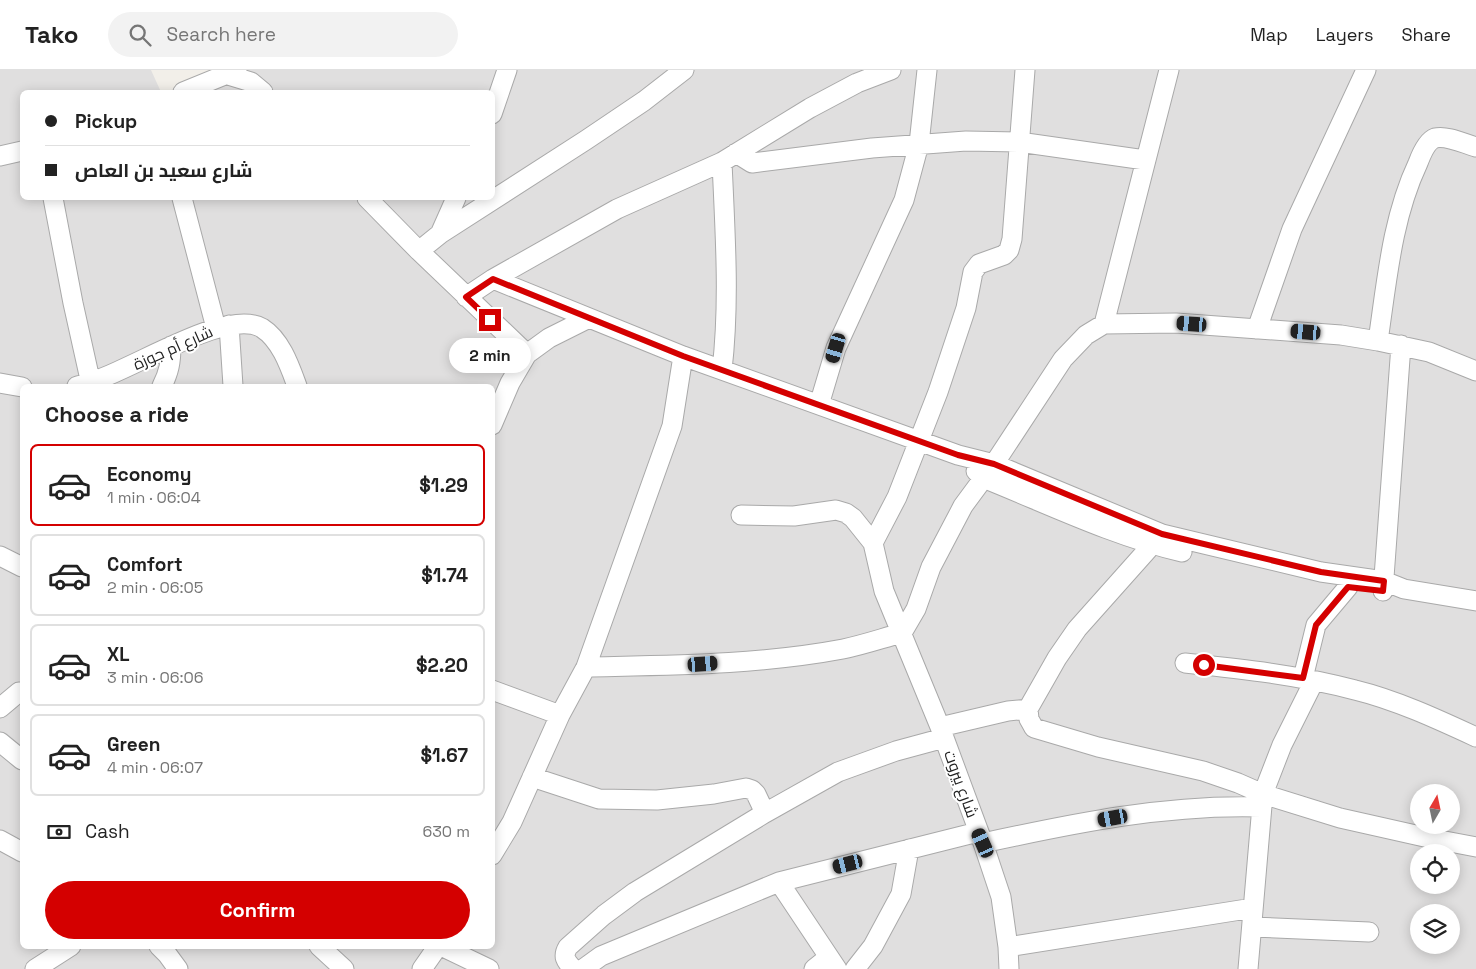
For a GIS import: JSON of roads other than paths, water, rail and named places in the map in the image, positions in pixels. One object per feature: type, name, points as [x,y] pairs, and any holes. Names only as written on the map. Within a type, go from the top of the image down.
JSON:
[{"type":"street","points":[[495,106],[508,70]]},
{"type":"street","points":[[495,199],[644,101],[684,70]]},
{"type":"street","points":[[466,297],[493,279],[617,209],[729,158],[810,108],[857,83],[891,70]]},
{"type":"street","points":[[819,405],[836,348],[904,200],[919,144],[927,70]]},
{"type":"street","points":[[741,515],[794,516],[836,510],[846,513],[853,518],[873,544],[897,497],[920,441],[966,308],[973,272],[979,264],[1004,255],[1009,250],[1012,239],[1024,70]]},
{"type":"street","points":[[1104,324],[1169,70]]},
{"type":"street","points":[[1257,329],[1292,229],[1366,70]]},
{"type":"street","points":[[188,90],[232,72],[252,82],[261,90]]},
{"type":"street","points":[[1378,341],[1394,238],[1405,193],[1421,155],[1435,138],[1450,139],[1476,147]]},
{"type":"street","points":[[729,158],[752,163],[919,144],[1019,142],[1145,160]]},
{"type":"street","points":[[0,156],[20,151]]},
{"type":"street","points":[[722,370],[726,334],[729,158]]},
{"type":"street","points":[[53,200],[73,303],[84,384]]},
{"type":"street","points":[[183,200],[223,327],[233,384]]},
{"type":"street","points":[[368,200],[527,354]]},
{"type":"street","points":[[440,234],[455,200]]},
{"type":"street","points":[[419,251],[440,234],[493,200]]},
{"type":"street","points":[[493,279],[683,356],[958,455],[989,471],[1156,540],[1277,575],[1348,587],[1384,586]]},
{"type":"street","points":[[495,418],[510,383],[527,354],[549,338],[589,318]]},
{"type":"street","name":"شارع أم جوزة","points":[[86,384],[141,362],[171,346],[223,327],[246,323],[262,328],[276,342],[290,367],[296,384]]},
{"type":"street","points":[[586,667],[703,664],[766,660],[845,648],[902,633],[916,609],[931,568],[963,506],[989,471],[1064,359],[1086,335],[1104,324],[1176,323],[1341,336],[1401,345],[1429,352],[1476,371]]},
{"type":"street","points":[[1384,586],[1401,345]]},
{"type":"street","points":[[163,384],[172,362],[171,346]]},
{"type":"street","points":[[495,850],[512,822],[560,716],[586,667],[672,426],[683,356]]},
{"type":"street","points":[[0,383],[20,387]]},
{"type":"street","points":[[1156,540],[1384,586],[1476,600]]},
{"type":"street","points":[[1156,540],[1077,629],[1057,658],[1028,709],[1029,719],[1034,728],[1098,747],[1203,772],[1238,783],[1262,801]]},
{"type":"street","name":"شارع بيروت","points":[[873,544],[884,591],[942,733],[981,837],[1000,897],[1008,947],[1009,969]]},
{"type":"street","points":[[0,556],[20,566]]},
{"type":"street","points":[[1248,969],[1262,801],[1308,679],[1316,625],[1348,587]]},
{"type":"street","points":[[1185,663],[1308,679],[1355,690],[1380,697],[1476,737]]},
{"type":"street","points":[[495,691],[560,716]]},
{"type":"street","points":[[0,708],[19,692]]},
{"type":"street","points":[[573,969],[565,960],[564,954],[568,947],[604,915],[635,892],[764,813],[838,772],[942,733],[1008,711],[1028,709]]},
{"type":"street","points":[[0,742],[20,758]]},
{"type":"street","points":[[532,777],[599,799],[657,800],[714,794],[746,788],[756,794],[764,813]]},
{"type":"street","points":[[583,969],[601,956],[779,882],[909,850],[1128,815],[1262,801],[1476,847]]},
{"type":"street","points":[[0,840],[20,851]]},
{"type":"street","points":[[855,969],[874,946],[901,894],[909,850]]},
{"type":"street","points":[[779,882],[833,963],[814,969]]},
{"type":"street","points":[[1008,947],[1253,908]]},
{"type":"street","points":[[1252,927],[1369,932]]},
{"type":"street","points":[[35,969],[66,949]]},
{"type":"street","points":[[167,949],[178,969]]},
{"type":"street","points":[[321,949],[344,969]]},
{"type":"street","points":[[422,969],[438,949]]},
{"type":"street","points":[[446,949],[489,969]]}]
